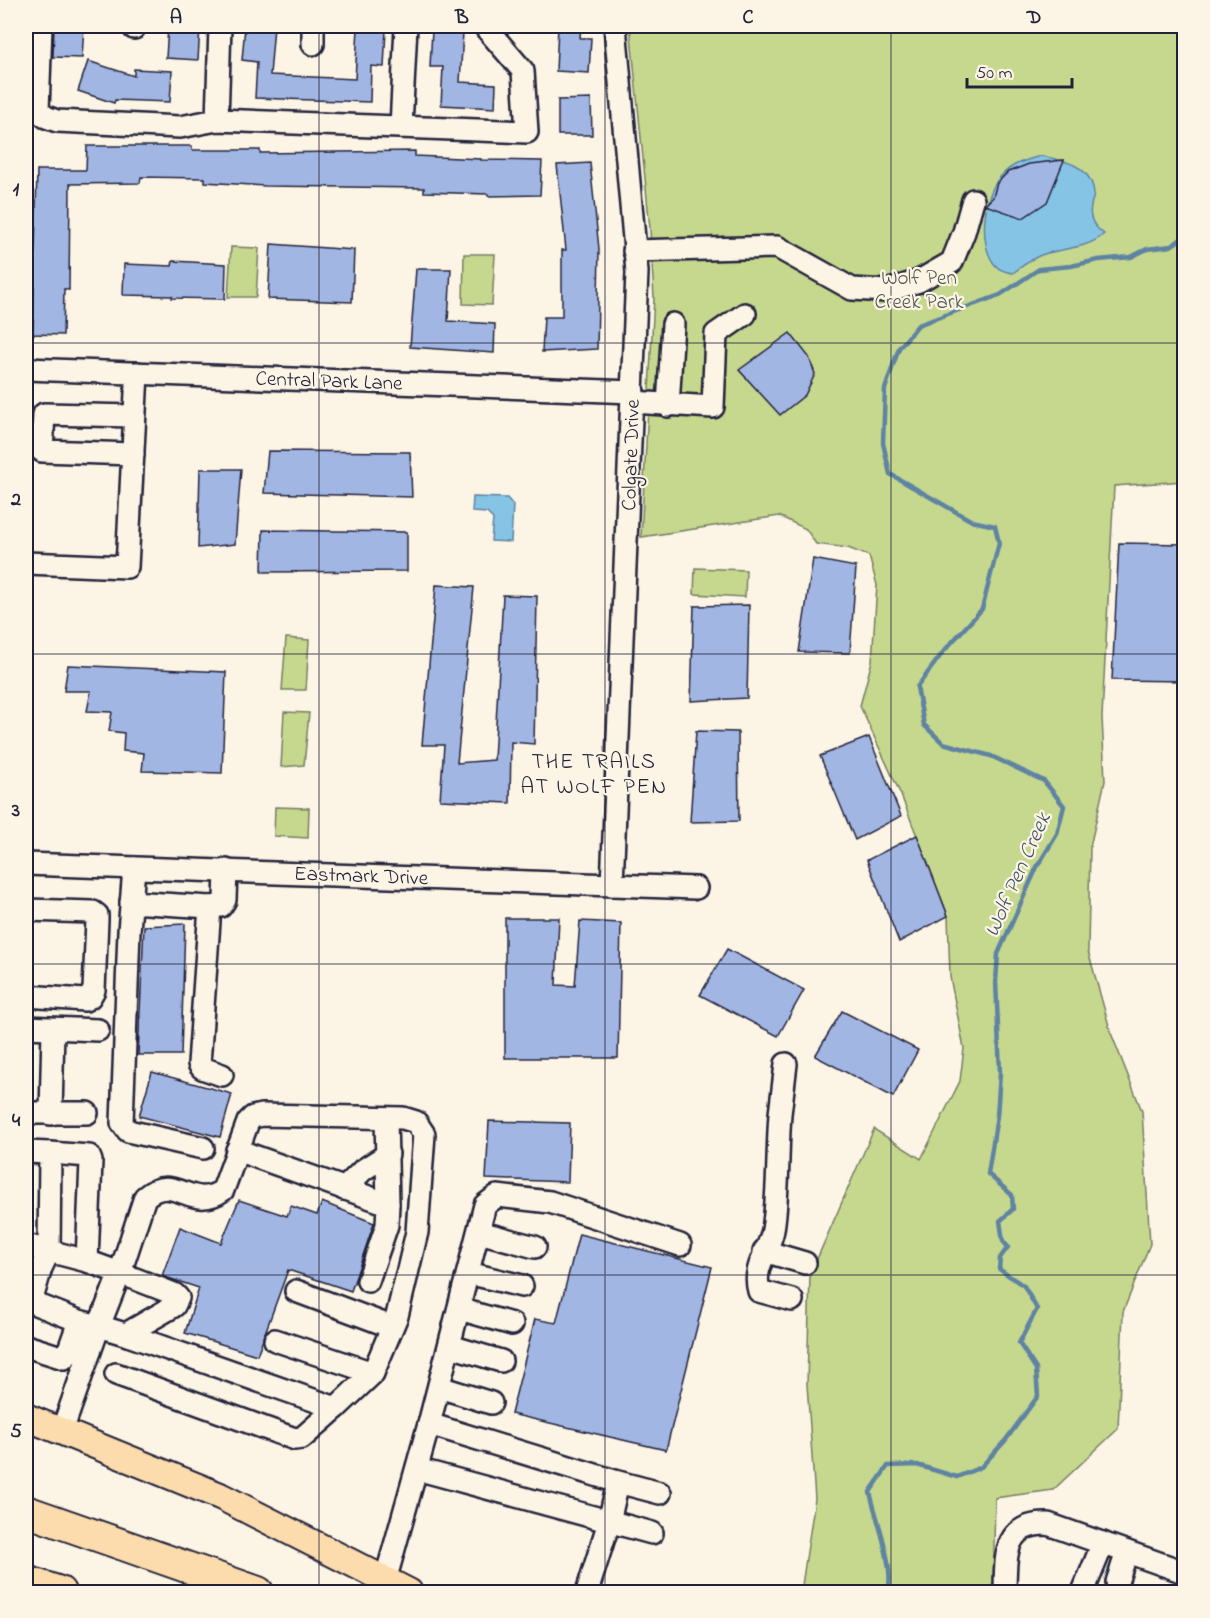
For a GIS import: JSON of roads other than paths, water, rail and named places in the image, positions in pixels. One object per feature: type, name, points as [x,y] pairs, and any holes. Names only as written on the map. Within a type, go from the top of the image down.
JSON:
[{"type":"highway","points":[[26,1511],[258,1593]]},
{"type":"highway","points":[[26,1581],[60,1593]]},
{"type":"main road","points":[[26,1417],[220,1496],[409,1593]]},
{"type":"street","points":[[42,26],[38,111],[57,121],[180,127],[216,120],[526,132],[523,71],[499,45],[486,26]]},
{"type":"street","points":[[216,120],[220,26]]},
{"type":"street","points":[[401,128],[406,26]]},
{"type":"street","name":"Colgate Drive","points":[[612,885],[637,272],[615,26]]},
{"type":"street","points":[[634,251],[777,247],[852,289],[887,291],[919,281],[952,262],[973,200]]},
{"type":"street","name":"Central Park Lane","points":[[26,369],[632,397],[669,406],[714,407],[716,334],[746,314]]},
{"type":"street","points":[[669,406],[673,324]]},
{"type":"street","points":[[26,563],[127,567],[137,373]]},
{"type":"street","points":[[133,454],[42,451],[44,414],[134,416]]},
{"type":"street","name":"Eastmark Drive","points":[[26,864],[696,888]]},
{"type":"street","points":[[134,868],[122,1123],[128,1131],[203,1148]]},
{"type":"street","points":[[131,902],[221,906],[225,900],[226,870]]},
{"type":"street","points":[[210,907],[199,1064],[202,1068],[222,1075]]},
{"type":"street","points":[[26,910],[93,912],[97,915],[97,920],[94,990],[90,997],[86,1000],[26,996]]},
{"type":"street","points":[[26,1027],[98,1030]]},
{"type":"street","points":[[51,1114],[53,1029]]},
{"type":"street","points":[[786,1064],[780,1115],[779,1184],[772,1233],[760,1262],[756,1281],[759,1291],[792,1300]]},
{"type":"street","points":[[26,1113],[87,1113]]},
{"type":"street","points":[[26,1346],[64,1358],[67,1355],[120,1273],[145,1197],[155,1189],[167,1187],[203,1199],[214,1197],[223,1190],[248,1122],[253,1117],[262,1114],[403,1118],[416,1122],[424,1134],[417,1232],[397,1316],[374,1373],[302,1438],[295,1439],[116,1374]]},
{"type":"street","points":[[368,1281],[387,1225],[386,1118]]},
{"type":"street","points":[[237,1150],[388,1204]]},
{"type":"street","points":[[26,1152],[89,1156],[91,1161],[87,1261]]},
{"type":"street","points":[[50,1153],[49,1251],[41,1268],[32,1299],[33,1303],[336,1408]]},
{"type":"street","points":[[344,1189],[363,1170],[388,1154]]},
{"type":"street","points":[[385,1581],[450,1346],[485,1205],[497,1196],[550,1202],[680,1245]]},
{"type":"street","points":[[478,1232],[535,1247]]},
{"type":"street","points":[[26,1245],[87,1261],[174,1294],[178,1299],[174,1306],[128,1335]]},
{"type":"street","points":[[764,1251],[806,1263]]},
{"type":"street","points":[[468,1273],[522,1286]]},
{"type":"street","points":[[296,1291],[392,1327]]},
{"type":"street","points":[[459,1310],[512,1324]]},
{"type":"street","points":[[63,1431],[89,1323]]},
{"type":"street","points":[[276,1340],[374,1373]]},
{"type":"street","points":[[450,1346],[501,1361]]},
{"type":"street","points":[[439,1387],[491,1403]]},
{"type":"street","points":[[429,1424],[660,1494]]},
{"type":"street","points":[[417,1469],[652,1533]]},
{"type":"street","points":[[587,1593],[609,1522],[618,1482]]},
{"type":"street","points":[[1005,1593],[1008,1544],[1020,1530],[1033,1523],[1048,1524],[1185,1572]]},
{"type":"street","points":[[1083,1593],[1103,1543]]},
{"type":"street","points":[[1117,1582],[1127,1552]]},
{"type":"water","points":[[1041,156],[1067,162],[1088,176],[1094,193],[1090,211],[1091,219],[1104,234],[1090,243],[1041,255],[1013,273],[1004,271],[996,266],[986,246],[987,205],[996,182],[1007,170],[1020,162]]},
{"type":"water","points":[[473,497],[507,498],[513,505],[511,542],[491,541],[493,519],[487,513],[472,512]]},
{"type":"waterway","name":"Wolf Pen Creek","points":[[888,1592],[887,1556],[870,1492],[888,1466],[917,1465],[957,1477],[981,1467],[1005,1441],[1038,1396],[1036,1369],[1019,1343],[1037,1309],[1024,1286],[999,1269],[1000,1258],[1008,1247],[1003,1241],[1000,1221],[1013,1209],[1012,1195],[988,1174],[997,1116],[1000,1073],[996,981],[998,954],[1037,867],[1057,834],[1064,806],[1044,781],[991,756],[943,743],[924,725],[917,687],[944,651],[982,609],[999,543],[995,526],[972,521],[890,474],[883,443],[885,389],[899,348],[918,325],[1000,295],[1039,269],[1131,257],[1147,249],[1171,246],[1184,237]]},
{"type":"district","name":"THE TRAILS AT WOLF PEN","points":[[594,772]]},
{"type":"park label","name":"Wolf Pen Creek Park","points":[[919,289]]}]
